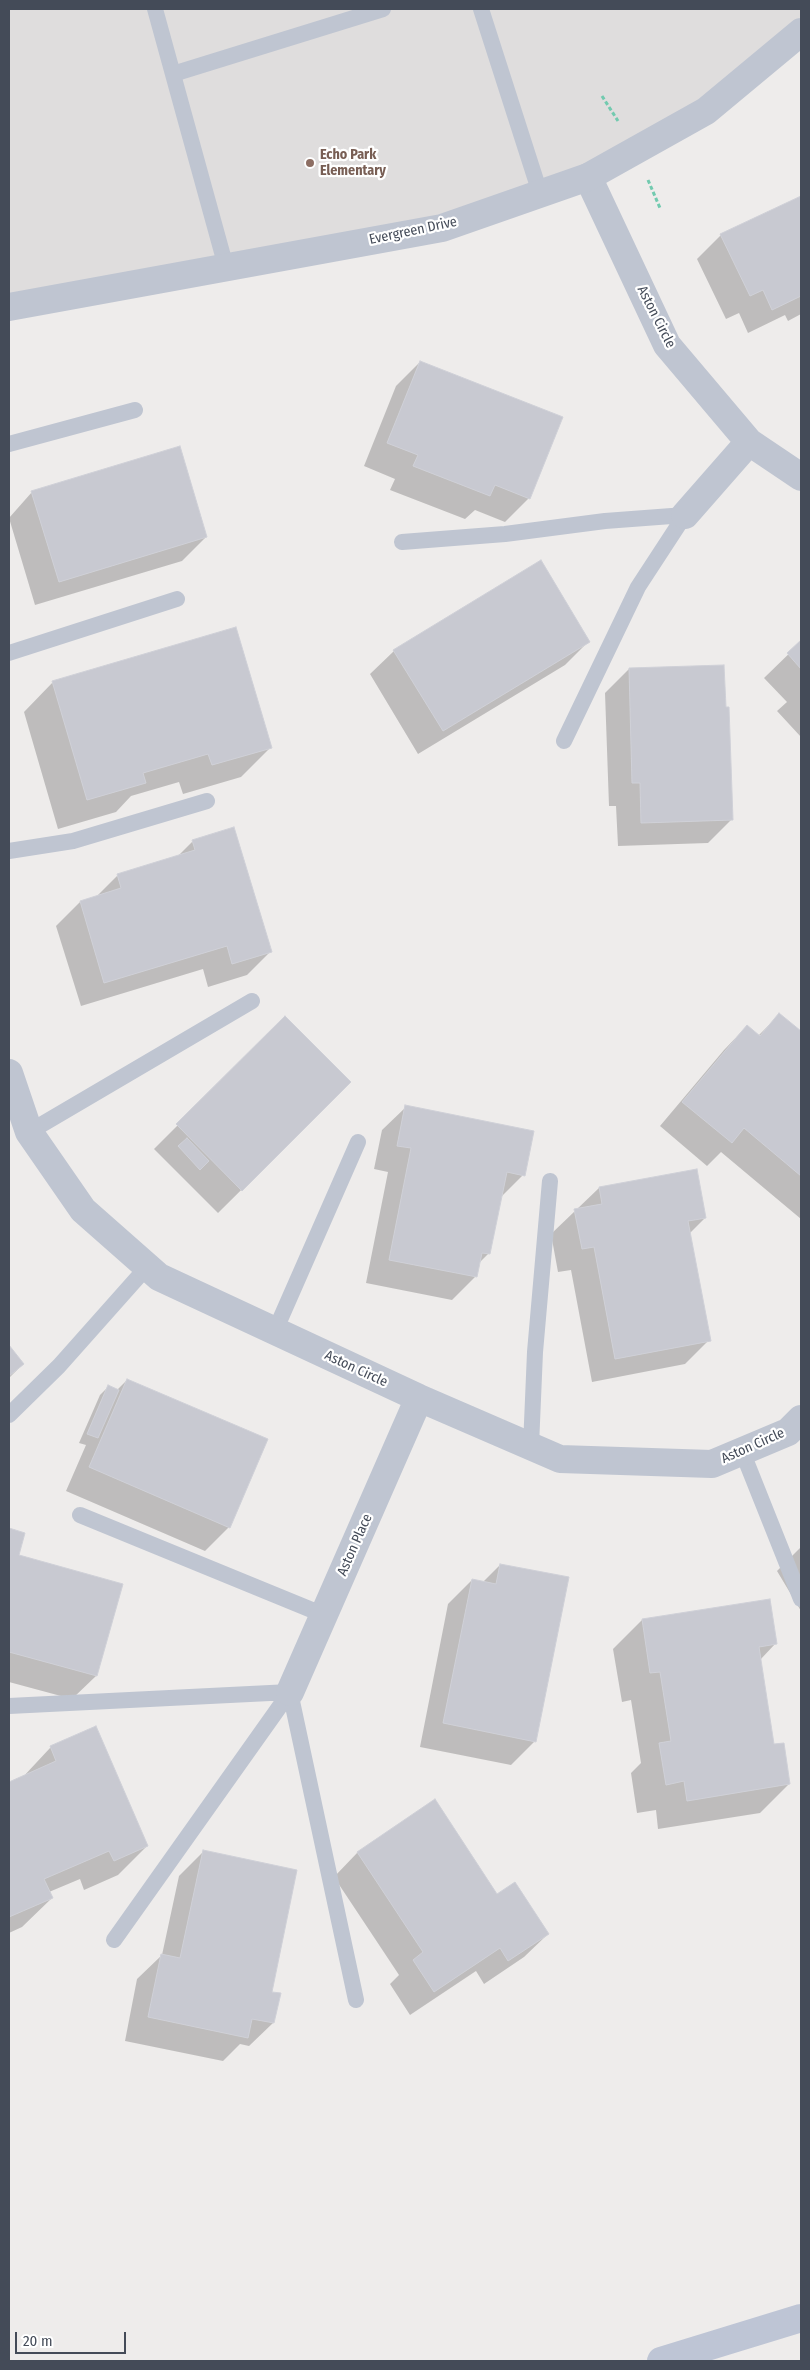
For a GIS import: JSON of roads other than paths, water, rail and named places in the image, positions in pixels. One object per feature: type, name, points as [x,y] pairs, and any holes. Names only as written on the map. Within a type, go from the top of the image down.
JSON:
[{"type":"main road","points":[[661,2361],[726,2343],[801,2318]]},
{"type":"street","name":"Evergreen Drive","points":[[9,307],[442,228],[588,176],[706,111],[801,32]]},
{"type":"street","name":"Aston Circle","points":[[588,176],[667,344],[749,442],[801,477]]},
{"type":"street","points":[[685,515],[749,442]]},
{"type":"street","name":"Aston Circle","points":[[9,1073],[30,1132],[83,1210],[159,1277],[419,1398],[560,1459],[712,1464],[788,1432],[801,1419]]},
{"type":"street","name":"Aston Place","points":[[290,1692],[419,1398]]},
{"type":"lane","points":[[155,9],[226,267]]},
{"type":"lane","points":[[173,74],[383,9]]},
{"type":"lane","points":[[481,9],[540,193]]},
{"type":"lane","points":[[9,444],[135,410]]},
{"type":"lane","points":[[402,542],[505,534],[605,521],[685,515]]},
{"type":"lane","points":[[564,741],[638,588],[685,515]]},
{"type":"lane","points":[[9,653],[177,599]]},
{"type":"lane","points":[[9,851],[73,841],[207,801]]},
{"type":"lane","points":[[30,1132],[252,1001]]},
{"type":"lane","points":[[275,1331],[358,1142]]},
{"type":"lane","points":[[531,1446],[535,1352],[550,1181]]},
{"type":"lane","points":[[9,1415],[59,1366],[147,1267]]},
{"type":"lane","points":[[742,1451],[801,1599]]},
{"type":"lane","points":[[80,1515],[324,1615]]},
{"type":"lane","points":[[9,1706],[290,1692]]},
{"type":"lane","points":[[114,1940],[290,1692]]},
{"type":"lane","points":[[290,1692],[356,2000]]},
{"type":"place","name":"Echo Park Elementary","points":[[310,163]]}]
